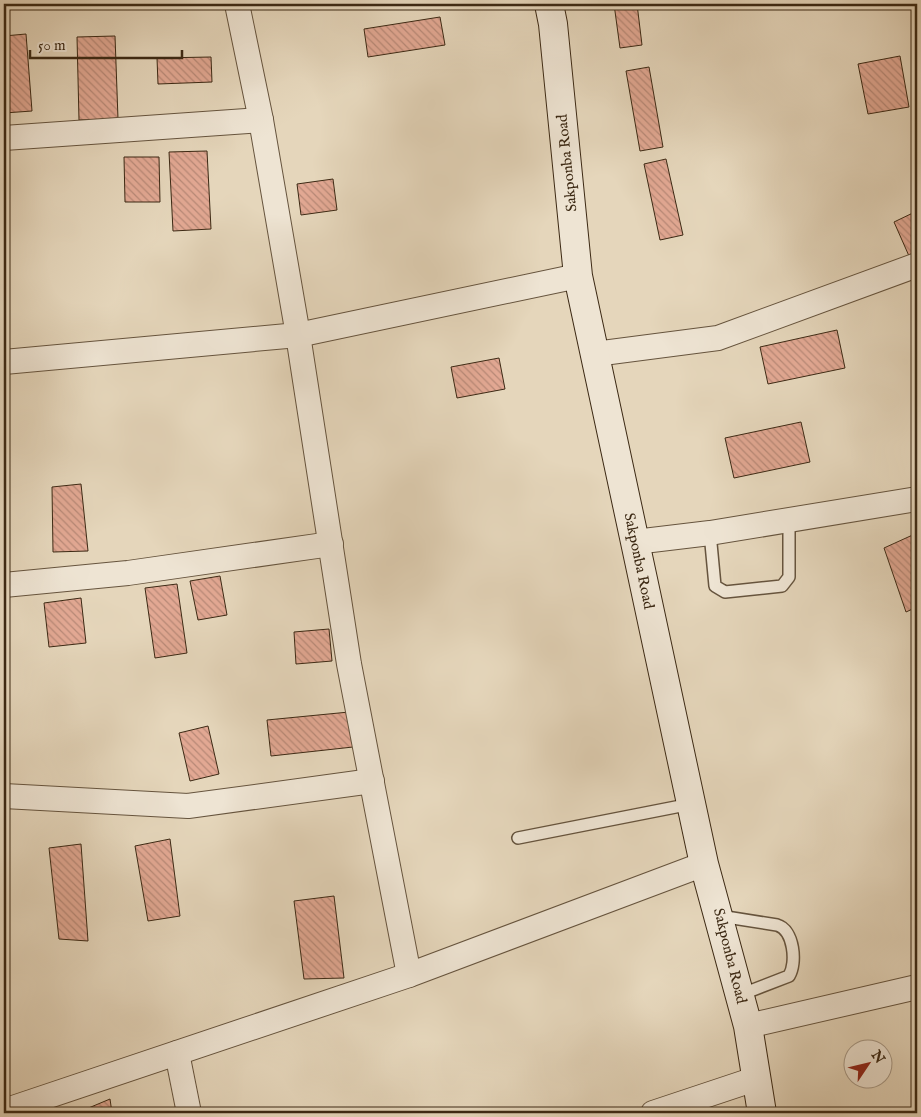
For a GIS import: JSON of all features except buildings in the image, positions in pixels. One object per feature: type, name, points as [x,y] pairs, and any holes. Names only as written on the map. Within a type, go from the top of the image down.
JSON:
[{"type":"main road","name":"Sakponba Road","points":[[549,4],[553,24],[578,276],[704,864],[720,916],[748,1026],[755,1079],[762,1113]]},
{"type":"street","points":[[237,4],[261,120],[298,334],[350,664],[409,975]]},
{"type":"street","points":[[4,138],[261,120]]},
{"type":"street","points":[[595,354],[718,338],[917,265]]},
{"type":"street","points":[[4,362],[298,334],[578,276]]},
{"type":"street","points":[[635,542],[710,533],[917,499]]},
{"type":"street","points":[[4,585],[128,574],[331,544]]},
{"type":"street","points":[[4,796],[188,806],[372,781]]},
{"type":"street","points":[[4,1111],[409,975],[704,864]]},
{"type":"street","points":[[748,1026],[917,987]]},
{"type":"street","points":[[177,1053],[189,1113]]},
{"type":"street","points":[[653,1113],[755,1079]]},
{"type":"lane","points":[[710,533],[715,586],[719,590],[725,592],[782,586],[789,577],[789,520]]},
{"type":"lane","points":[[518,838],[691,804]]},
{"type":"lane","points":[[720,916],[777,924],[782,926],[788,937],[794,964],[790,976],[740,995]]}]
